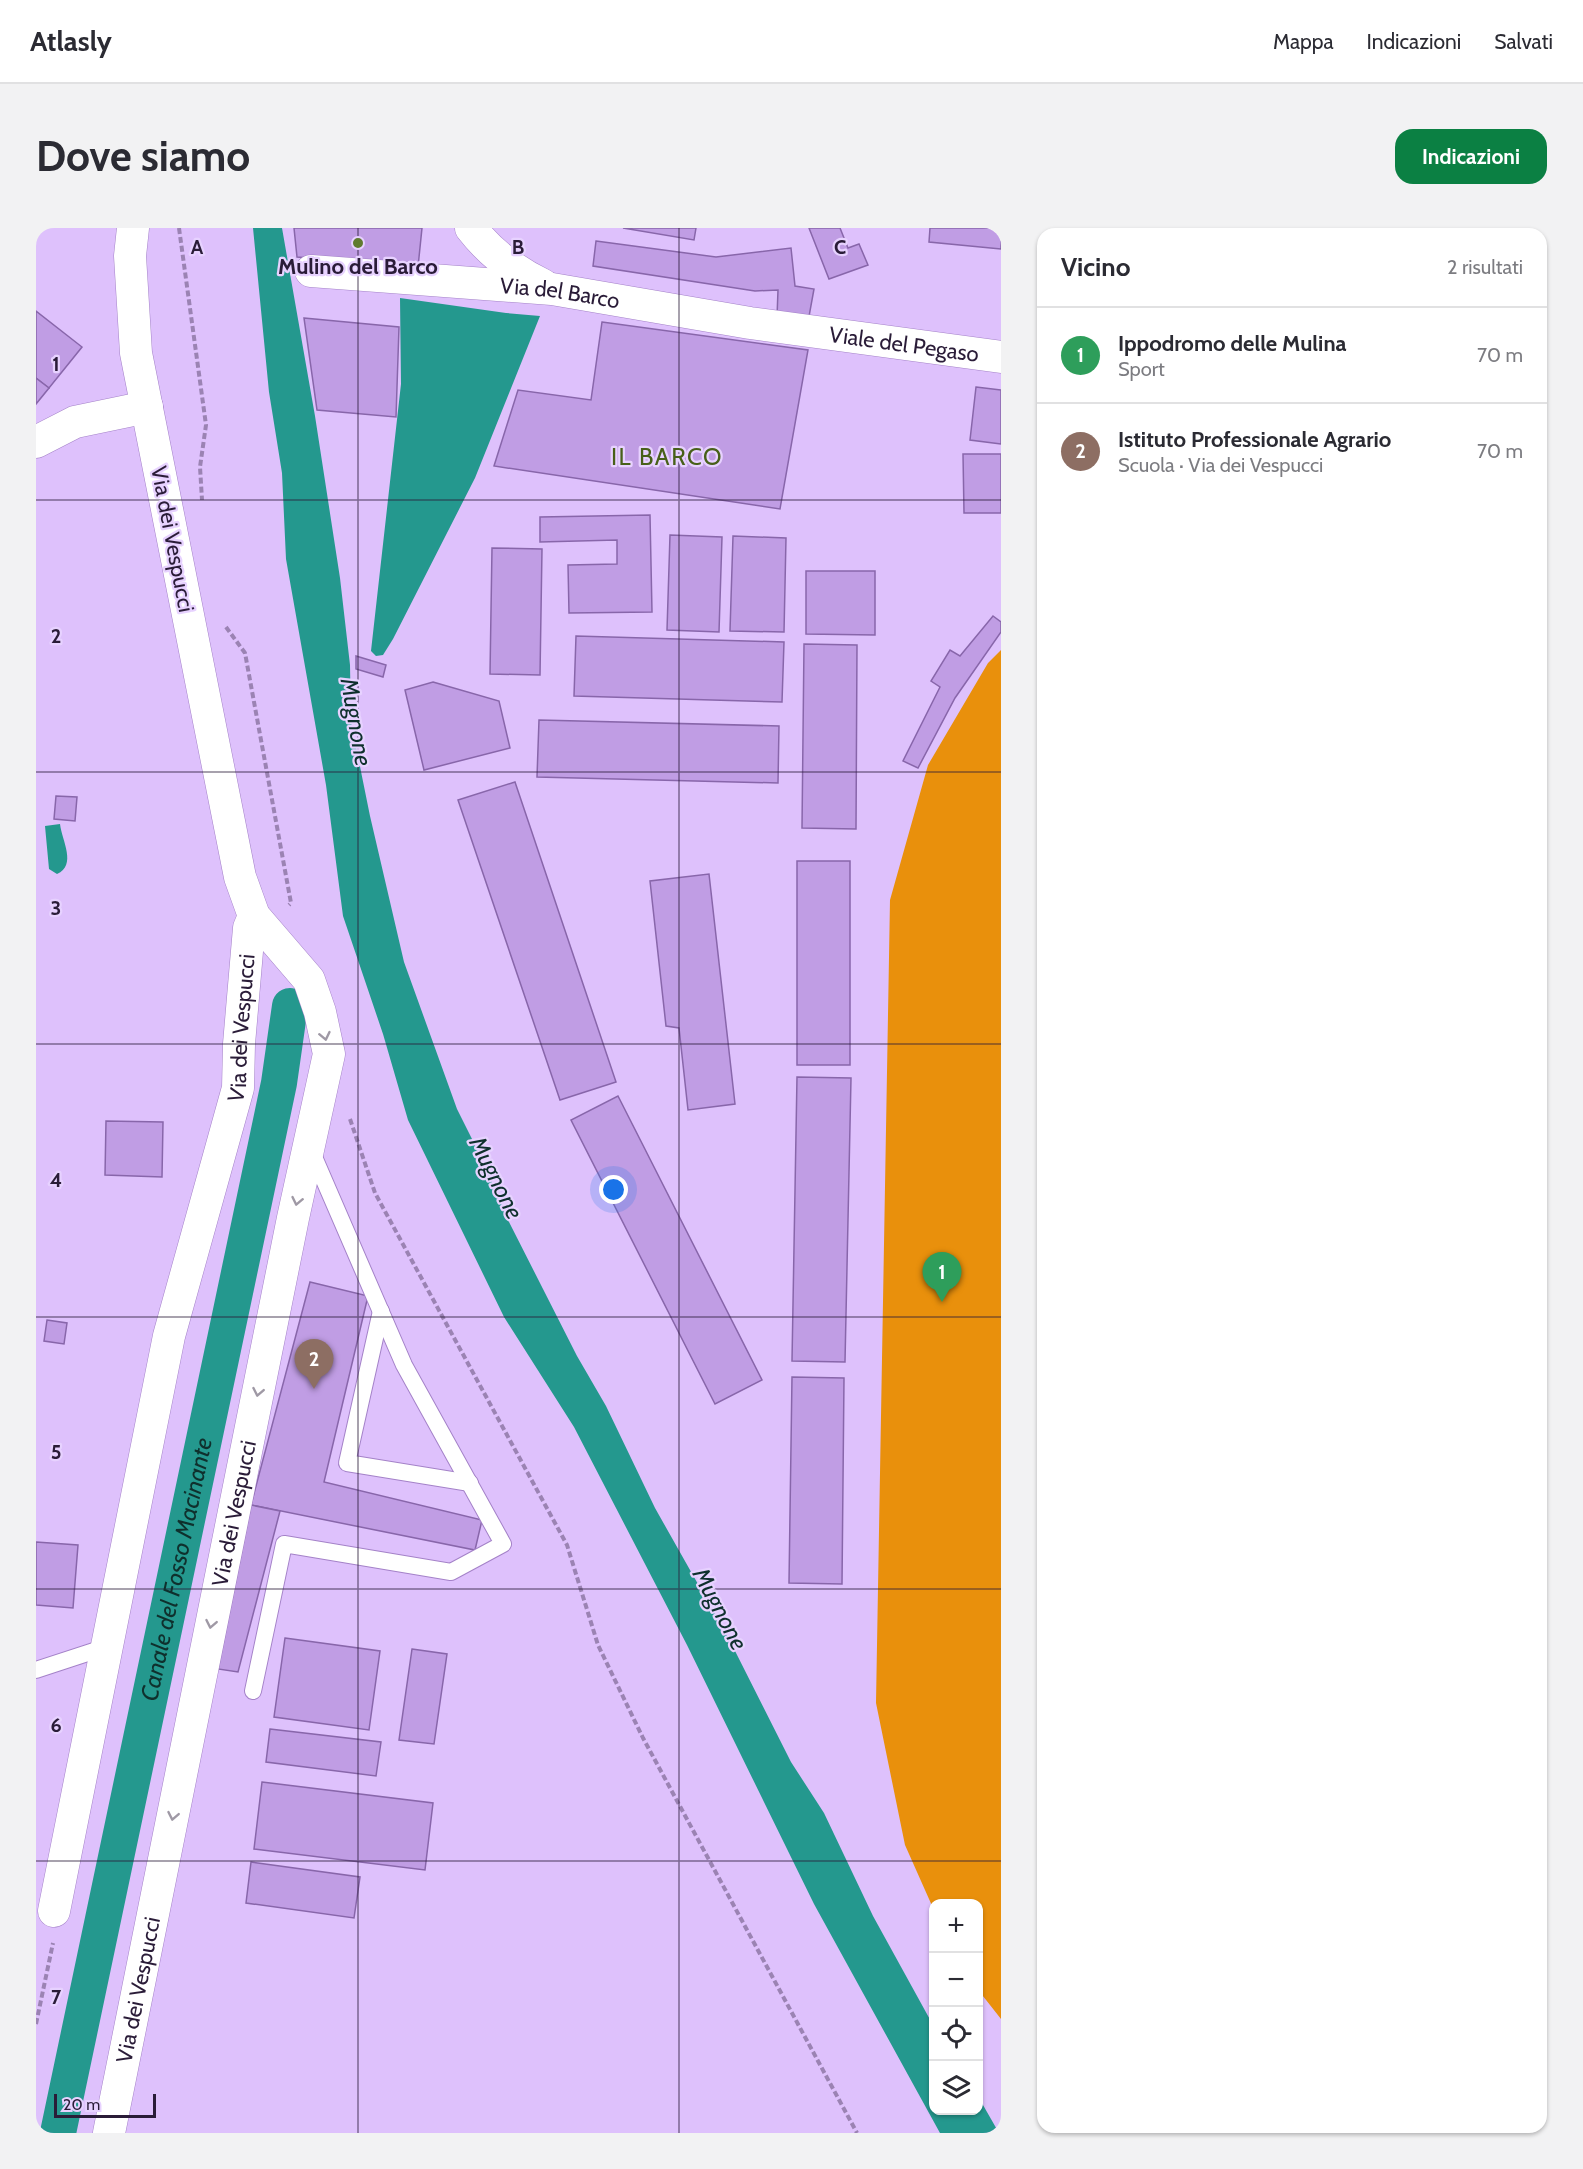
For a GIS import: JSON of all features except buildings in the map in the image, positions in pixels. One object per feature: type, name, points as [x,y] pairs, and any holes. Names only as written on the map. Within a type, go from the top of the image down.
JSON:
[{"type":"street","name":"Via dei Vespucci","points":[[108,2133],[308,1144],[329,1054],[320,1012],[309,980],[269,932],[240,877],[147,407],[134,330],[130,256],[133,228]]},
{"type":"street","points":[[471,228],[483,244],[504,262],[549,289]]},
{"type":"street","name":"Via del Barco","points":[[311,271],[549,289],[750,323],[808,330]]},
{"type":"street","name":"Viale del Pegaso","points":[[808,330],[1001,357]]},
{"type":"street","points":[[36,442],[75,422],[147,407]]},
{"type":"street","name":"Via dei Vespucci","points":[[54,1911],[169,1336],[238,1088],[239,1044],[249,928],[269,932]]},
{"type":"lane","points":[[253,1691],[284,1544],[451,1572],[503,1544],[404,1365],[308,1144]]},
{"type":"lane","points":[[381,1311],[347,1463],[470,1484]]},
{"type":"lane","points":[[36,1670],[106,1647]]},
{"type":"path","points":[[179,228],[206,425],[200,467],[202,507]]},
{"type":"path","points":[[224,625],[245,653],[291,903],[269,932]]},
{"type":"path","points":[[350,1118],[375,1193],[567,1545],[598,1645],[643,1738],[857,2133]]},
{"type":"path","points":[[36,2024],[58,1921],[54,1911]]},
{"type":"shaded area","points":[[253,228],[282,228],[315,416],[340,578],[350,665],[351,722],[404,962],[457,1109],[482,1159],[508,1220],[577,1356],[606,1406],[655,1508],[729,1639],[791,1762],[824,1813],[873,1916],[929,2018],[929,2113],[814,1904],[687,1645],[574,1427],[504,1317],[408,1120],[383,1034],[343,916],[326,785],[286,559],[282,473],[269,392]]},
{"type":"shaded area","points":[[400,298],[540,316],[475,478],[393,639],[383,655],[376,656],[371,651],[401,384]]},
{"type":"shaded area","points":[[1001,650],[1001,2019],[983,1996],[983,1899],[929,1899],[905,1845],[876,1703],[890,900],[928,765],[988,663]]},
{"type":"shaded area","points":[[60,824],[67,859],[63,870],[57,874],[49,869],[45,826]]},
{"type":"shaded area","points":[[983,2105],[999,2133],[940,2133],[930,2115],[983,2115]]},
{"type":"waterway","name":"Canale del Fosso Macinante","points":[[58,2133],[279,1083],[290,1006]]},
{"type":"place","name":"Mulino del Barco","points":[[358,243]]},
{"type":"place","name":"Ippodromo delle Mulina","points":[[942,1302]]},
{"type":"place","name":"Istituto Professionale Agrario","points":[[314,1389]]},
{"type":"district","name":"IL BARCO","points":[[667,457]]},
{"type":"water label","name":"Mugnone","points":[[356,722]]},
{"type":"water label","name":"Mugnone","points":[[496,1178]]},
{"type":"water label","name":"Mugnone","points":[[720,1609]]}]
